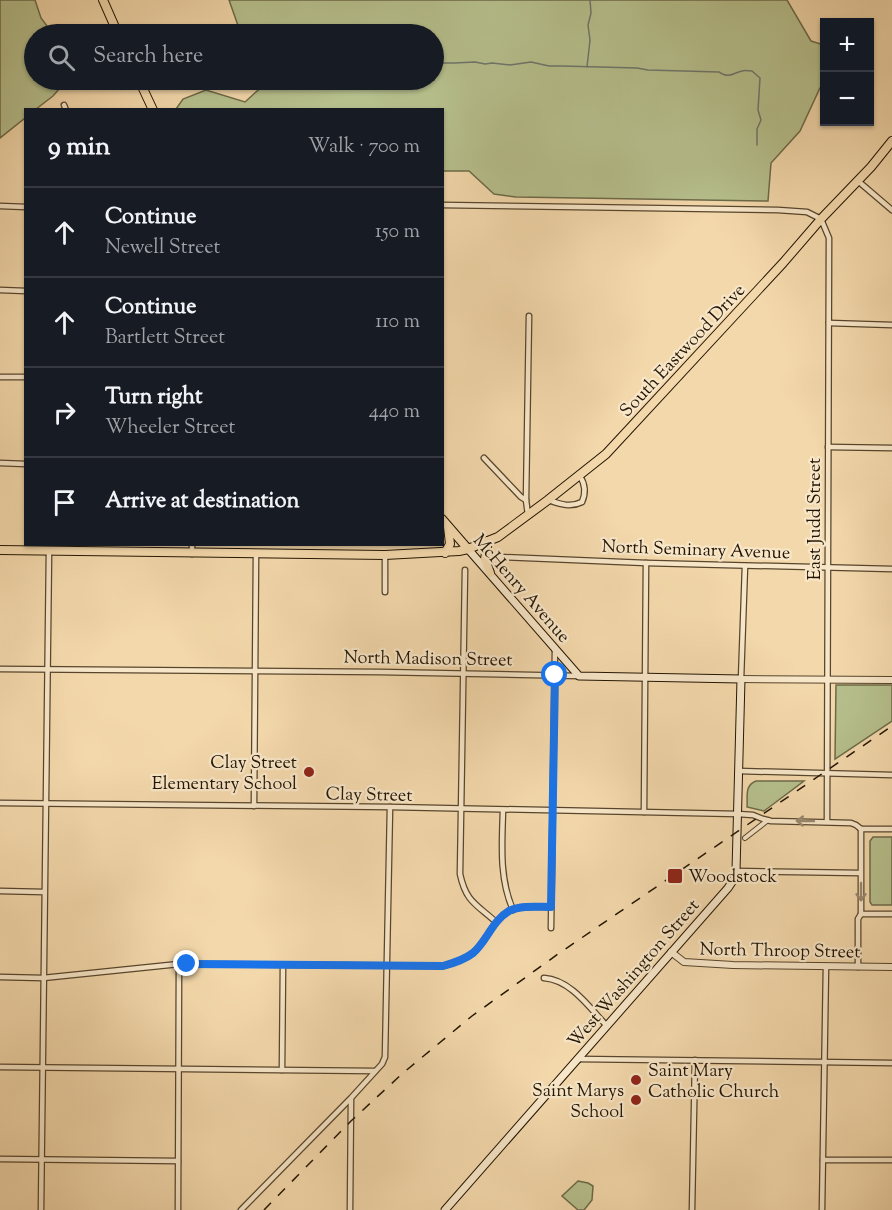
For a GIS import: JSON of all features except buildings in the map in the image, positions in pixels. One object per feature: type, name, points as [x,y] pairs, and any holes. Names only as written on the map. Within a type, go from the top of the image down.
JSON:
[{"type":"main road","points":[[103,0],[114,24]]},
{"type":"main road","points":[[144,90],[152,108]]},
{"type":"main road","name":"South Eastwood Drive","points":[[468,549],[498,537],[606,454],[858,181],[892,141]]},
{"type":"main road","points":[[444,521],[450,535],[450,544],[445,553]]},
{"type":"main road","name":"McHenry Avenue","points":[[444,521],[579,676]]},
{"type":"main road","points":[[488,541],[485,559],[490,573]]},
{"type":"main road","points":[[0,550],[49,551],[88,548],[192,554],[385,555],[445,553],[468,549]]},
{"type":"main road","name":"North Madison Street","points":[[579,676],[741,679]]},
{"type":"main road","name":"West Washington Street","points":[[445,1210],[734,879],[741,679]]},
{"type":"street","points":[[858,181],[892,210]]},
{"type":"street","points":[[444,205],[778,210],[807,212],[821,219]]},
{"type":"street","points":[[0,206],[24,207]]},
{"type":"street","name":"East Judd Street","points":[[821,219],[830,238],[827,822]]},
{"type":"street","points":[[0,290],[24,291]]},
{"type":"street","points":[[528,515],[526,500],[529,316]]},
{"type":"street","points":[[829,323],[892,325]]},
{"type":"street","points":[[0,377],[24,377]]},
{"type":"street","points":[[828,447],[892,448]]},
{"type":"street","points":[[484,458],[526,500]]},
{"type":"street","points":[[0,463],[24,464]]},
{"type":"street","points":[[548,500],[566,506],[582,502],[585,489],[580,476]]},
{"type":"street","points":[[192,546],[192,554]]},
{"type":"street","points":[[41,1210],[49,551]]},
{"type":"street","points":[[254,806],[256,554]]},
{"type":"street","points":[[385,555],[385,592]]},
{"type":"street","name":"North Seminary Avenue","points":[[500,557],[892,569]]},
{"type":"street","points":[[644,812],[646,563]]},
{"type":"street","points":[[741,679],[745,566]]},
{"type":"street","points":[[465,570],[460,873],[467,896],[477,908],[496,922]]},
{"type":"street","points":[[551,928],[555,649]]},
{"type":"street","name":"North Madison Street","points":[[0,669],[579,676]]},
{"type":"street","name":"North Madison Street","points":[[741,679],[892,680]]},
{"type":"street","points":[[739,771],[892,775]]},
{"type":"street","name":"Clay Street","points":[[0,803],[390,807],[738,814],[753,815],[768,820],[827,822],[856,825],[861,829],[892,829]]},
{"type":"street","points":[[241,1210],[351,1098],[376,1071],[385,1057],[390,807]]},
{"type":"street","points":[[503,810],[503,880],[513,910]]},
{"type":"street","points":[[745,838],[768,820]]},
{"type":"street","points":[[858,967],[858,919],[861,914],[861,829]]},
{"type":"street","points":[[736,871],[860,873]]},
{"type":"street","points":[[0,891],[44,891]]},
{"type":"street","points":[[0,977],[43,978],[179,964],[443,966],[457,962],[474,952],[496,922],[513,910],[551,907]]},
{"type":"street","points":[[861,914],[892,914]]},
{"type":"street","name":"North Throop Street","points":[[671,952],[684,962],[733,965],[892,967]]},
{"type":"street","points":[[178,1210],[179,964]]},
{"type":"street","points":[[282,1070],[283,965]]},
{"type":"street","points":[[822,1210],[826,966]]},
{"type":"street","points":[[544,978],[564,983],[606,1025]]},
{"type":"street","points":[[578,1059],[892,1063]]},
{"type":"street","points":[[693,1210],[694,1060]]},
{"type":"street","points":[[0,1067],[376,1071]]},
{"type":"street","points":[[350,1210],[351,1098]]},
{"type":"street","points":[[0,1159],[178,1161]]},
{"type":"street","points":[[823,1160],[892,1160]]},
{"type":"green space","points":[[0,0],[35,0],[46,24],[24,24],[24,90],[58,90],[37,108],[24,108],[24,119],[0,138]]},
{"type":"green space","points":[[229,0],[787,0],[811,41],[820,44],[820,88],[800,131],[771,163],[768,201],[516,197],[494,194],[469,171],[444,171],[444,108],[177,108],[183,99],[206,90],[245,102],[258,90],[444,90],[444,24],[237,24]]},
{"type":"green space","points":[[836,685],[892,685],[892,721],[835,759]]},
{"type":"green space","points":[[756,781],[804,781],[764,811],[747,807],[748,789]]},
{"type":"green space","points":[[873,837],[892,837],[892,905],[872,905],[870,902],[870,841]]},
{"type":"green space","points":[[578,1181],[593,1186],[592,1200],[584,1210],[578,1210],[562,1196]]},
{"type":"waterway","points":[[587,67],[590,0]]},
{"type":"waterway","points":[[444,63],[475,62],[510,65],[531,62],[549,66],[719,72],[728,75],[752,71],[760,78],[758,110],[761,120],[757,129],[757,145]]},
{"type":"railway","points":[[264,1210],[351,1121],[403,1073],[472,1016],[558,954],[892,726]]},
{"type":"place","name":"Clay Street Elementary School","points":[[309,772]]},
{"type":"place","name":"Woodstock","points":[[675,876]]},
{"type":"place","name":"Saint Mary Catholic Church","points":[[636,1080]]},
{"type":"place","name":"Saint Marys School","points":[[636,1100]]},
{"type":"route","points":[[187,964],[443,966],[457,962],[474,952],[496,922],[509,911],[551,907],[555,675]]}]
